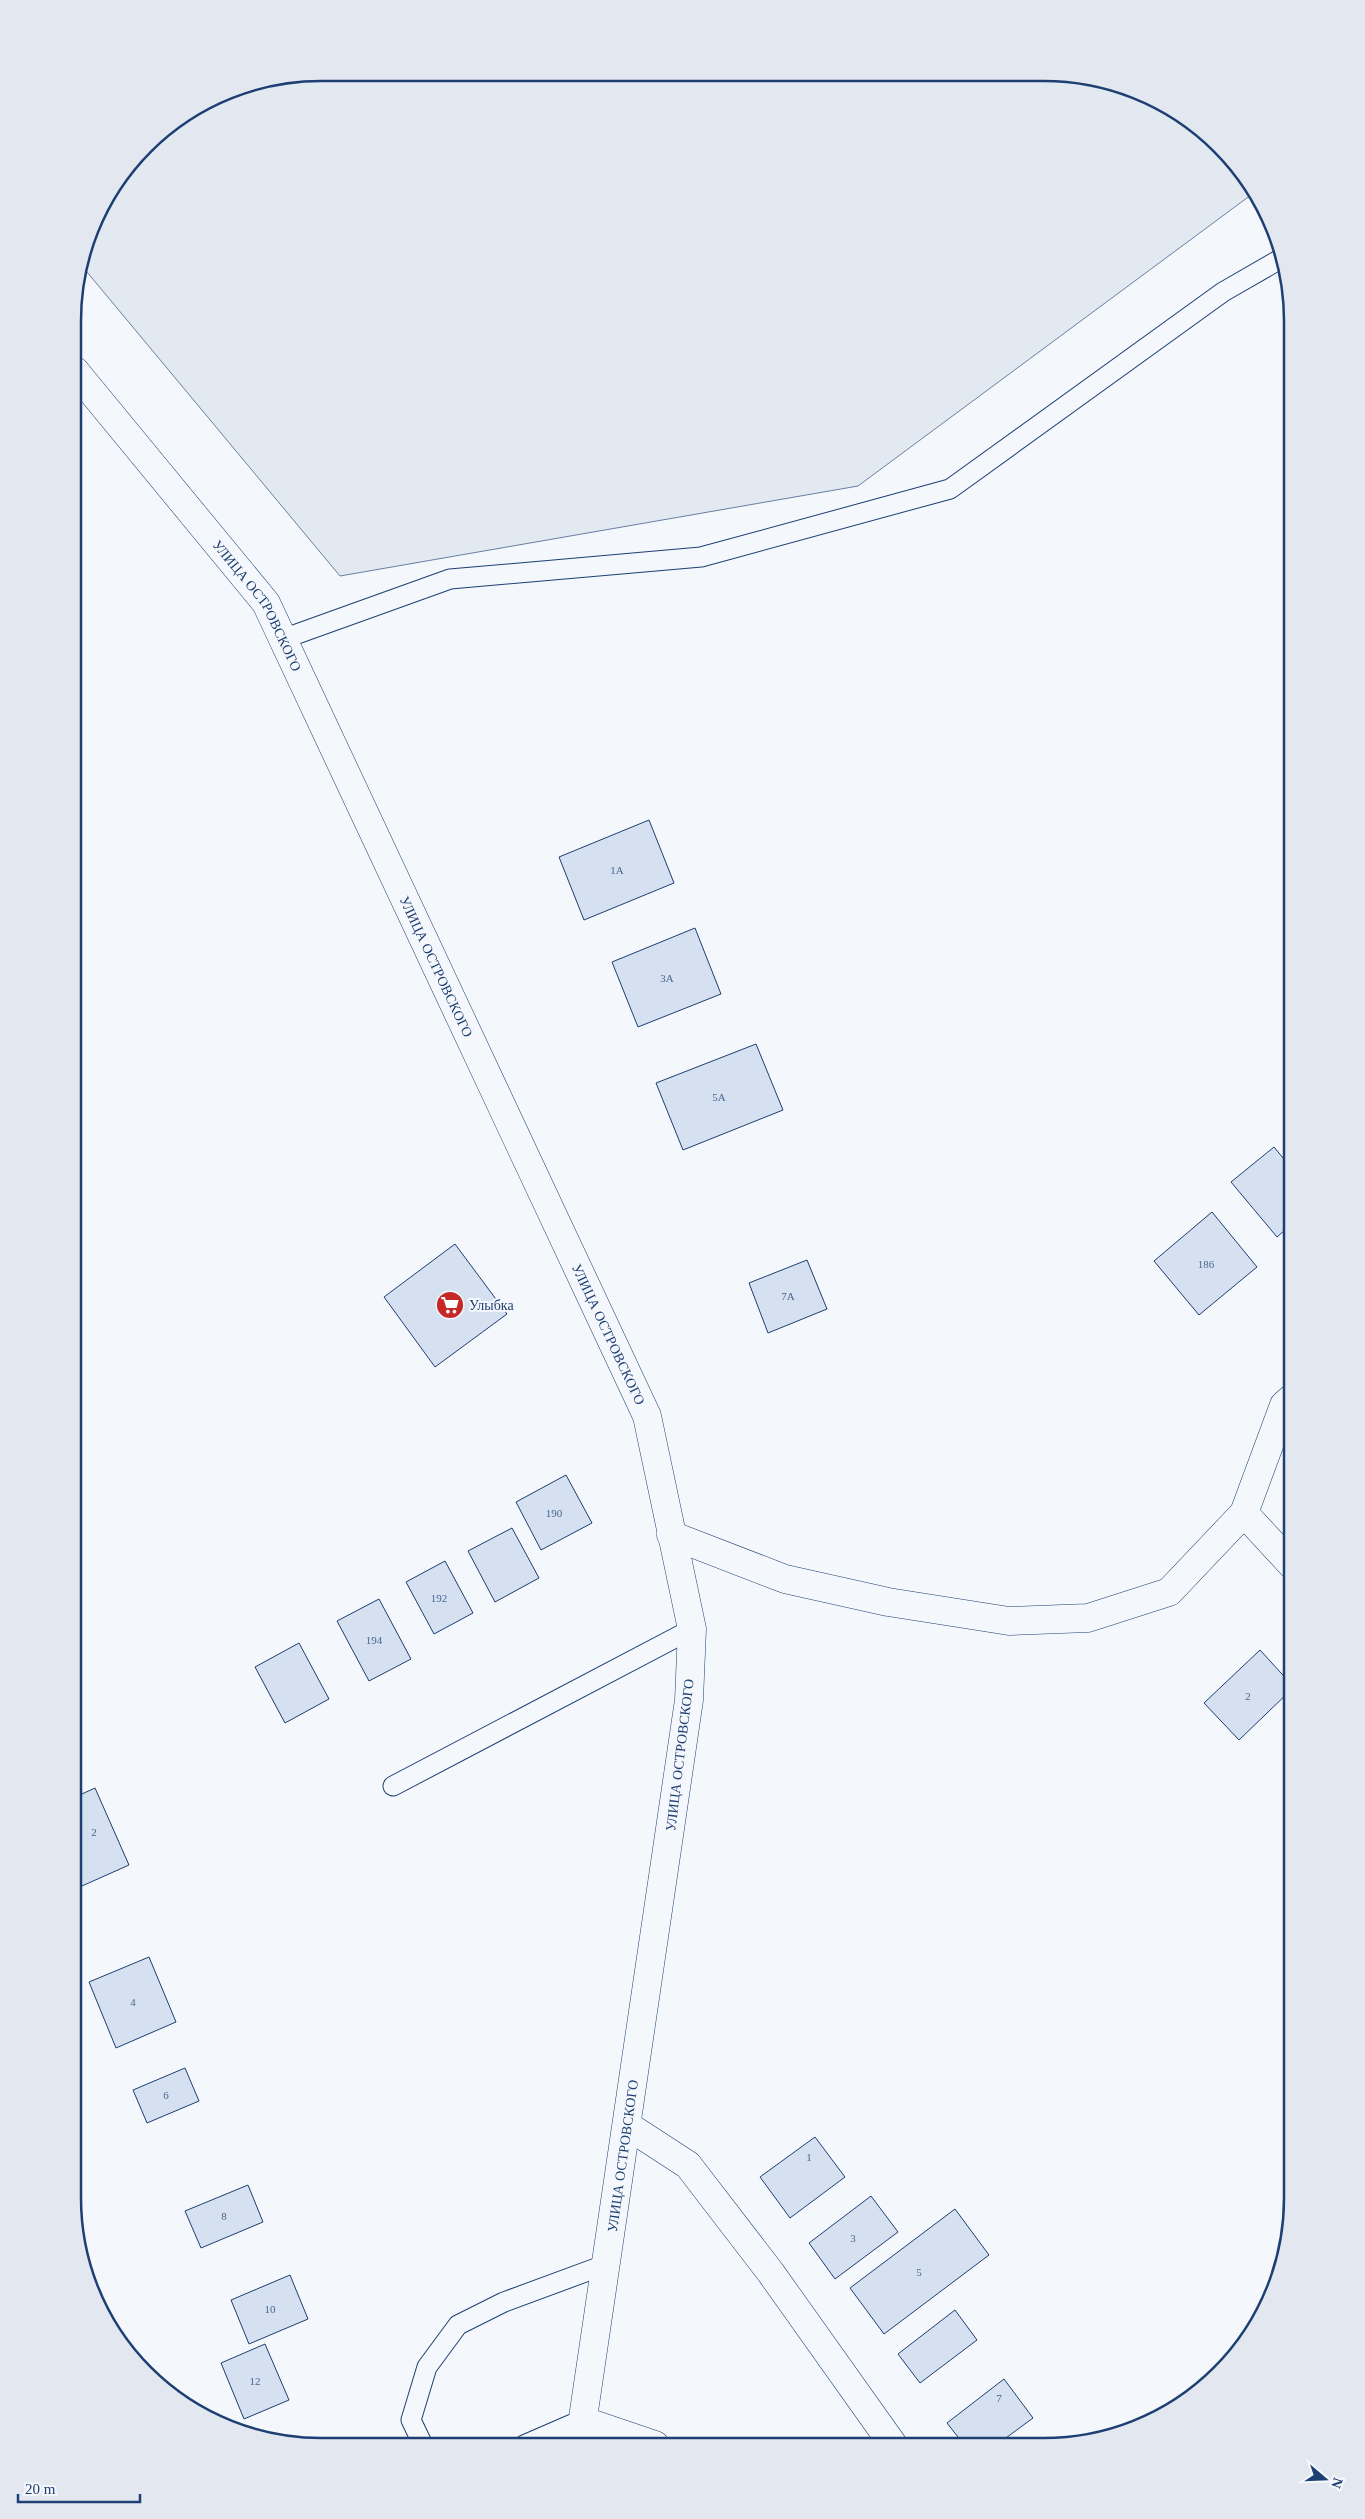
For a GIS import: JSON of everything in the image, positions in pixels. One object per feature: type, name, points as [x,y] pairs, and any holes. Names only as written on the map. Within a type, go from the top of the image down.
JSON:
[{"type":"street","name":"УЛИЦА ОСТРОВСКОГО","points":[[81,379],[266,603],[646,1416],[692,1629],[689,1700],[628,2126],[582,2428]]},
{"type":"street","points":[[672,1535],[785,1579],[888,1602],[1009,1621],[1088,1618],[1168,1592],[1244,1513],[1284,1412]]},
{"type":"street","points":[[1244,1513],[1284,1556]]},
{"type":"street","points":[[628,2126],[688,2165],[770,2273],[888,2438]]},
{"type":"street","points":[[582,2428],[625,2438]]},
{"type":"lane","points":[[283,639],[450,579],[701,557],[950,489],[1223,292],[1276,261]]},
{"type":"lane","points":[[393,1786],[692,1629]]},
{"type":"lane","points":[[420,2438],[411,2420],[426,2367],[458,2325],[504,2302],[607,2264]]},
{"type":"lane","points":[[548,2438],[582,2428]]},
{"type":"shaded area","points":[[322,81],[1043,81],[1075,83],[1121,94],[1164,113],[1202,141],[1224,163],[1249,197],[858,486],[340,576],[87,272],[94,244],[106,215],[131,175],[175,131],[215,106],[260,89],[290,83]]},
{"type":"building","points":[[649,820],[674,883],[584,920],[559,857]]},
{"type":"building","points":[[695,928],[721,994],[638,1027],[612,962]]},
{"type":"building","points":[[756,1044],[783,1110],[683,1150],[656,1083]]},
{"type":"building","points":[[1274,1147],[1284,1159],[1284,1231],[1277,1237],[1231,1182]]},
{"type":"building","points":[[1212,1212],[1257,1267],[1199,1315],[1154,1261]]},
{"type":"building","points":[[455,1244],[507,1314],[435,1367],[384,1297]]},
{"type":"building","points":[[807,1260],[827,1309],[768,1333],[749,1283]]},
{"type":"building","points":[[566,1475],[592,1523],[541,1550],[516,1502]]},
{"type":"building","points":[[512,1528],[539,1578],[495,1602],[468,1551]]},
{"type":"building","points":[[445,1561],[473,1613],[434,1634],[406,1582]]},
{"type":"building","points":[[379,1599],[411,1659],[369,1681],[337,1621]]},
{"type":"building","points":[[299,1643],[329,1699],[285,1723],[255,1667]]},
{"type":"building","points":[[1260,1650],[1284,1676],[1284,1697],[1239,1740],[1204,1703]]},
{"type":"building","points":[[95,1788],[129,1865],[81,1886],[81,1794]]},
{"type":"building","points":[[149,1957],[176,2022],[116,2048],[89,1982]]},
{"type":"building","points":[[185,2068],[199,2101],[147,2123],[133,2090]]},
{"type":"building","points":[[815,2137],[845,2177],[790,2218],[760,2177]]},
{"type":"building","points":[[248,2185],[263,2222],[201,2248],[185,2211]]},
{"type":"building","points":[[871,2196],[898,2232],[835,2279],[809,2243]]},
{"type":"building","points":[[955,2209],[989,2255],[884,2334],[850,2288]]},
{"type":"building","points":[[290,2275],[308,2319],[249,2344],[231,2300]]},
{"type":"building","points":[[955,2310],[977,2340],[920,2383],[898,2354]]},
{"type":"building","points":[[265,2344],[289,2400],[244,2419],[221,2363]]},
{"type":"building","points":[[1004,2379],[1033,2418],[1006,2438],[959,2438],[947,2423]]},
{"type":"place","name":"Улыбка","points":[[450,1305]]}]
